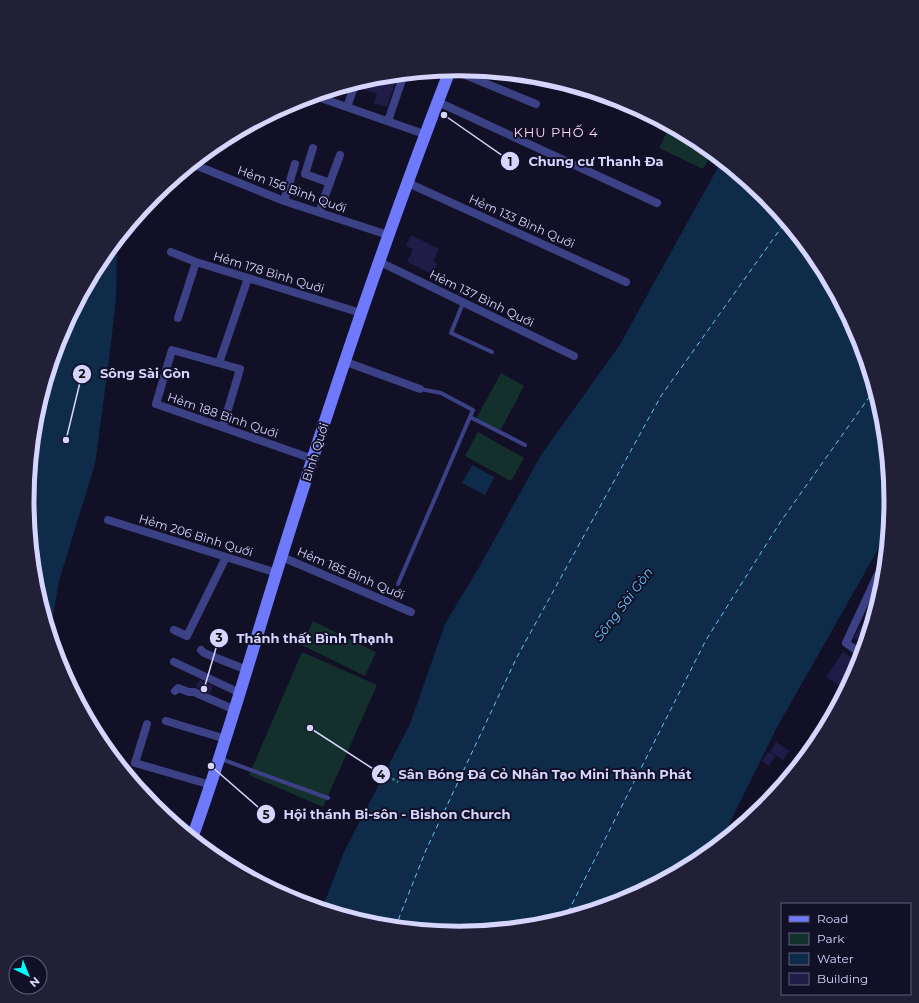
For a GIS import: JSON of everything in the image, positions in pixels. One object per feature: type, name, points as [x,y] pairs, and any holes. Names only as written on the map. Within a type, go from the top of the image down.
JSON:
[{"type":"main road","name":"Bình Quới","points":[[194,834],[226,740],[282,557],[361,312],[380,262],[388,235],[448,76]]},
{"type":"street","points":[[467,76],[536,104]]},
{"type":"street","points":[[388,121],[402,80]]},
{"type":"street","points":[[347,107],[353,89]]},
{"type":"street","points":[[323,99],[427,135]]},
{"type":"street","points":[[438,102],[657,203]]},
{"type":"street","points":[[313,148],[305,174],[330,182]]},
{"type":"street","points":[[319,212],[340,155]]},
{"type":"street","points":[[284,201],[295,164]]},
{"type":"street","name":"Hẻm 156 Bình Quới","points":[[199,165],[284,201],[388,235]]},
{"type":"street","name":"Hẻm 133 Bình Quới","points":[[408,183],[626,282]]},
{"type":"street","name":"Hẻm 178 Bình Quới","points":[[171,252],[196,262],[361,312]]},
{"type":"street","points":[[178,318],[196,262]]},
{"type":"street","name":"Hẻm 137 Bình Quới","points":[[380,262],[574,356]]},
{"type":"street","points":[[222,426],[240,369],[219,363],[248,278]]},
{"type":"street","name":"Hẻm 188 Bình Quới","points":[[219,363],[172,350],[156,404],[313,459]]},
{"type":"street","points":[[346,362],[420,389]]},
{"type":"street","name":"Hẻm 206 Bình Quới","points":[[108,520],[277,573]]},
{"type":"street","points":[[174,630],[187,636],[226,557]]},
{"type":"street","name":"Hẻm 185 Bình Quới","points":[[282,557],[411,612]]},
{"type":"street","points":[[857,651],[846,643],[877,576]]},
{"type":"street","points":[[201,650],[204,654],[247,670]]},
{"type":"street","points":[[174,662],[240,693]]},
{"type":"street","points":[[175,691],[178,688],[188,692],[194,692],[235,710]]},
{"type":"street","points":[[166,721],[226,740]]},
{"type":"street","points":[[146,724],[136,762],[211,786]]},
{"type":"lane","points":[[464,302],[451,333],[492,352]]},
{"type":"lane","points":[[398,584],[473,410],[441,393],[420,389]]},
{"type":"lane","points":[[470,417],[525,445]]},
{"type":"lane","points":[[220,758],[328,798]]},
{"type":"path","points":[[384,774],[398,782]]},
{"type":"green space","points":[[668,131],[709,157],[703,169],[659,148]]},
{"type":"green space","points":[[501,373],[524,386],[500,431],[476,419]]},
{"type":"green space","points":[[478,432],[524,458],[511,481],[465,456]]},
{"type":"green space","points":[[313,621],[376,652],[365,676],[302,645]]},
{"type":"green space","points":[[302,652],[377,685],[323,807],[249,775]]},
{"type":"water","name":"Sông Sài Gòn","points":[[720,164],[760,201],[797,242],[828,289],[853,339],[871,391],[877,418],[884,474],[885,502],[883,541],[776,729],[724,835],[696,855],[648,883],[622,895],[570,913],[515,923],[460,927],[432,926],[376,919],[349,913],[324,904],[344,852],[410,724],[445,624],[481,564],[541,455],[619,346]]},
{"type":"water","points":[[117,249],[116,299],[95,464],[59,581],[52,623],[42,585],[35,529],[35,474],[42,418],[48,391],[66,339],[91,289]]},
{"type":"water","points":[[472,465],[494,477],[485,495],[462,483]]},
{"type":"building","points":[[396,81],[387,107],[374,103],[377,94],[361,89],[362,87]]},
{"type":"building","points":[[411,235],[439,249],[433,262],[437,264],[432,274],[407,262],[413,249],[406,246]]},
{"type":"building","points":[[882,552],[880,562],[876,559]]},
{"type":"building","points":[[860,626],[865,628],[861,641],[854,638]]},
{"type":"building","points":[[843,652],[855,659],[842,687],[826,677]]},
{"type":"building","points":[[200,680],[213,686],[210,693],[196,687]]},
{"type":"building","points":[[776,742],[789,751],[783,760],[770,752]]},
{"type":"building","points":[[768,752],[775,756],[769,766],[762,761]]},
{"type":"ferry route","points":[[397,922],[426,850],[517,657],[661,396],[783,225]]},
{"type":"ferry route","points":[[567,914],[706,640],[781,521],[872,394]]},
{"type":"place","name":"Chung cư Thanh Đa","points":[[444,115]]},
{"type":"place","name":"Sông Sài Gòn","points":[[66,440]]},
{"type":"place","name":"Thánh thất Bình Thạnh","points":[[204,689]]},
{"type":"place","name":"Sân Bóng Đá Cỏ Nhân Tạo Mini Thành Phát","points":[[310,728]]},
{"type":"place","name":"Hội thánh Bi-sôn - Bishon Church","points":[[211,766]]},
{"type":"district","name":"KHU PHỐ 4","points":[[556,132]]}]
